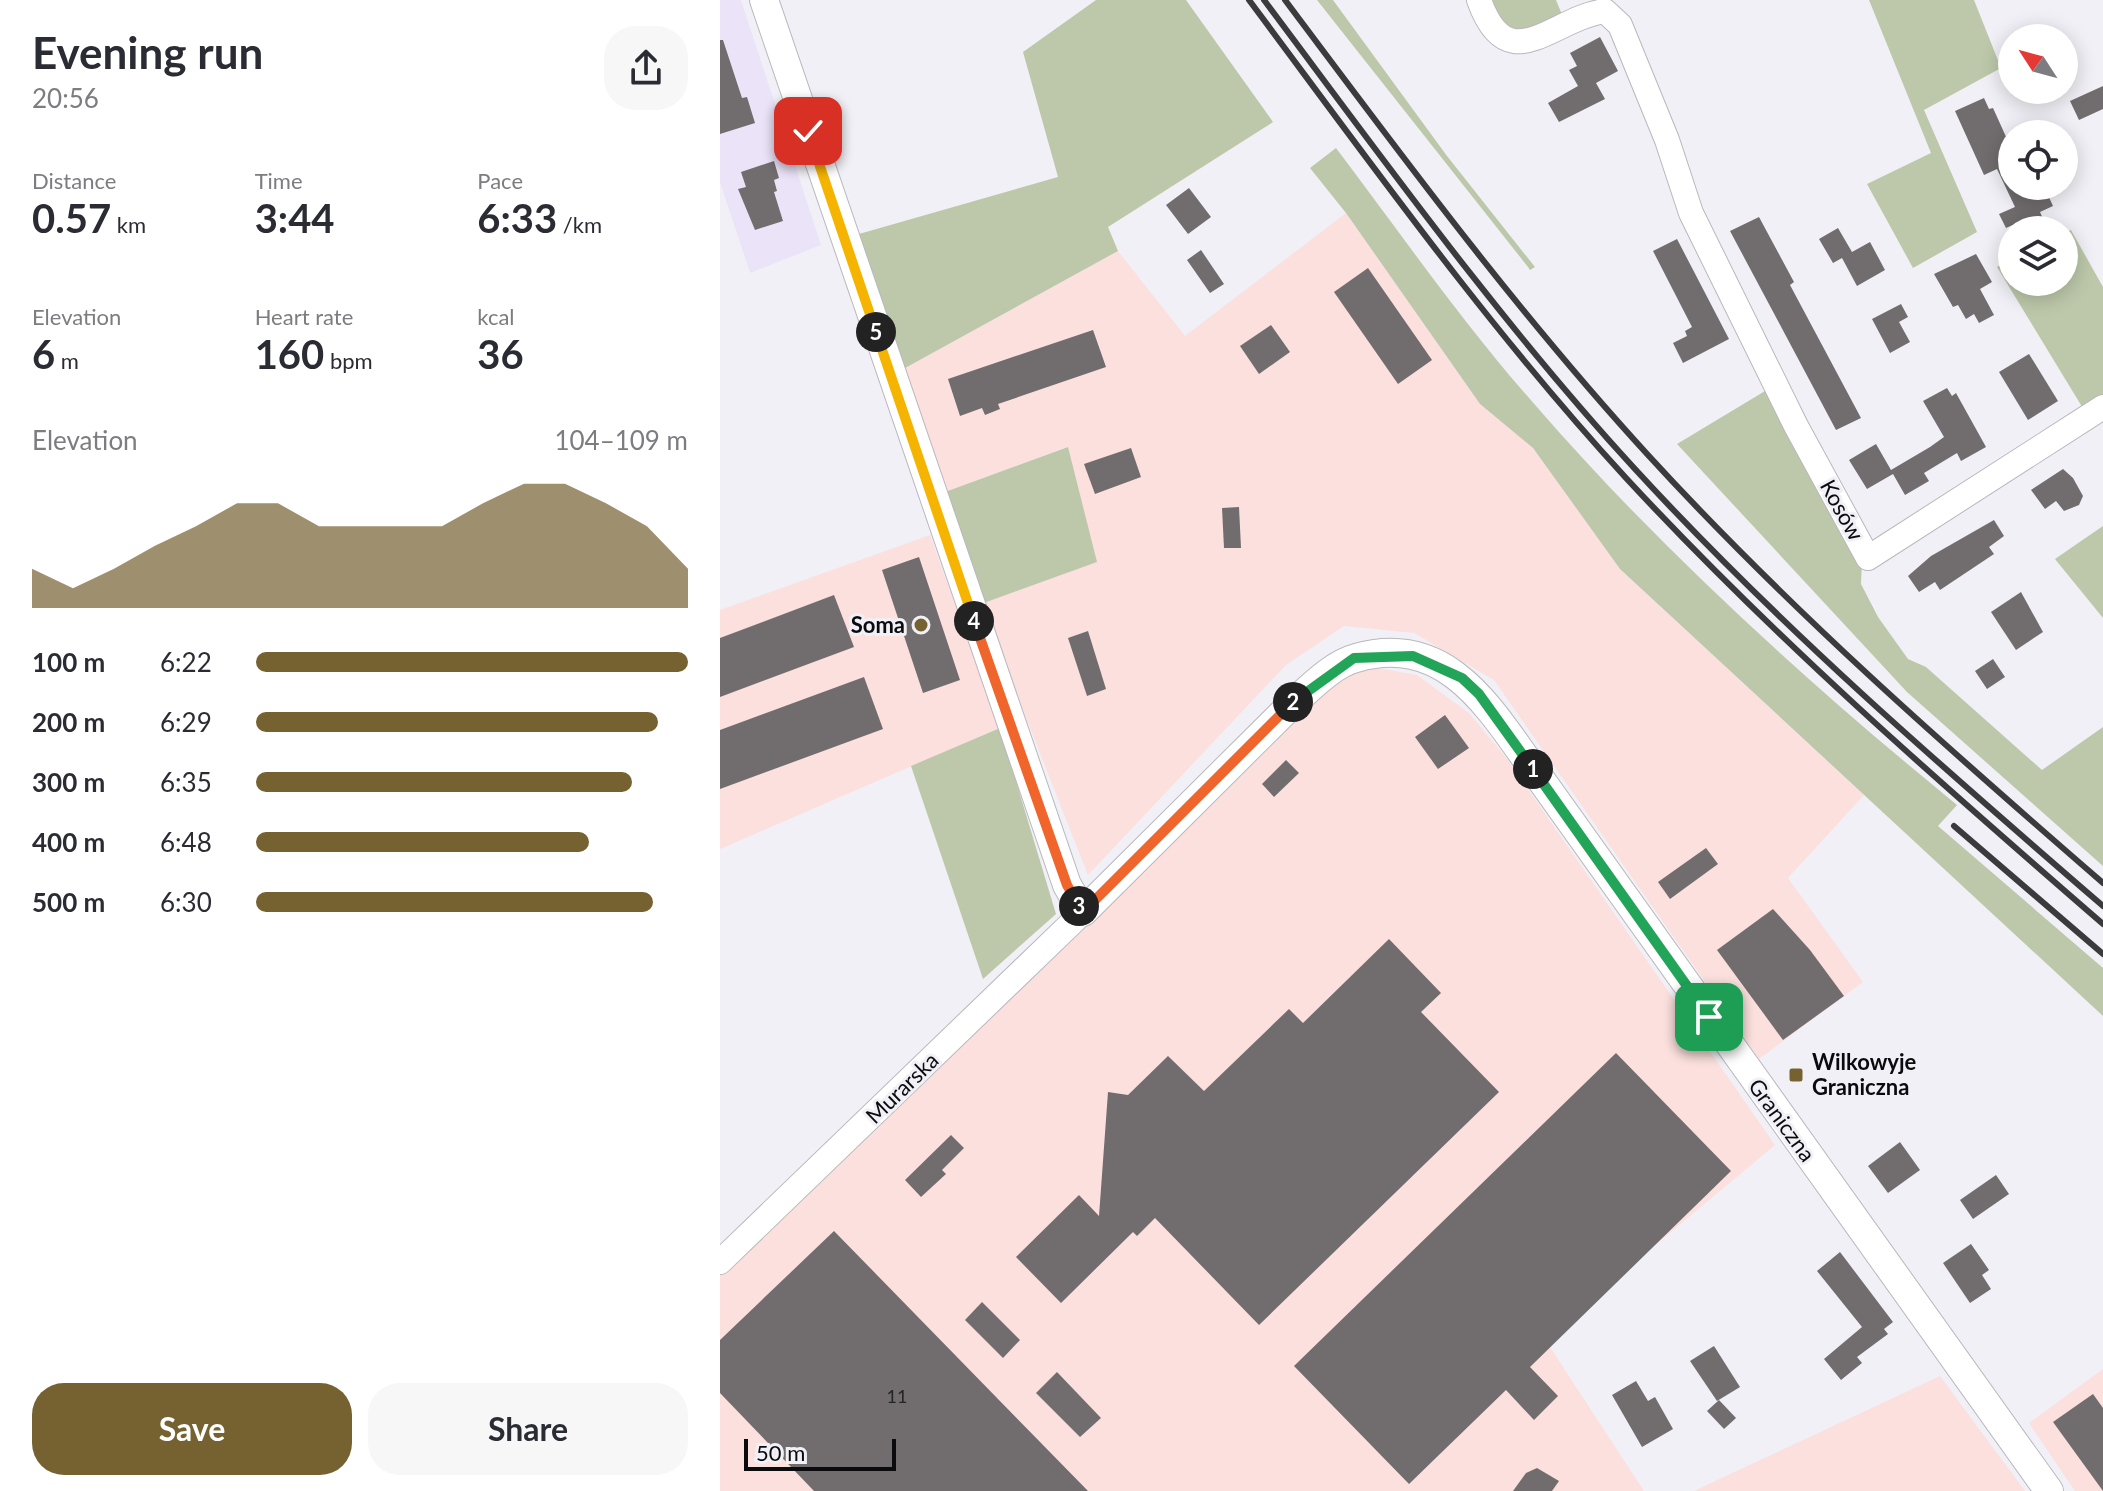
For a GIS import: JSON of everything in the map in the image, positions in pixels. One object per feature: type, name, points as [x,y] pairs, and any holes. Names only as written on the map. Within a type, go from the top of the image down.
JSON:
[{"type":"street","points":[[764,0],[999,694],[1067,885],[1083,912]]},
{"type":"street","name":"Kosów","points":[[1479,0],[1490,28],[1501,38],[1513,42],[1541,36],[1593,13],[1605,11],[1613,15],[1639,67],[1691,213],[1796,426],[1868,558],[2103,407]]},
{"type":"street","name":"Graniczna","points":[[1083,912],[1292,704],[1321,679],[1354,658],[1413,656],[1462,678],[1479,694],[1534,770],[2049,1491]]},
{"type":"street","name":"Murarska","points":[[720,1262],[1083,912]]},
{"type":"shaded area","points":[[720,0],[741,0],[821,245],[750,273],[720,183]]},
{"type":"shaded area","points":[[1346,213],[1480,404],[1533,448],[1620,569],[1864,795],[1788,878],[1863,982],[1759,1059],[1494,680],[1414,633],[1344,626],[1286,665],[1088,875],[981,604],[1067,447],[945,492],[896,373],[1118,251],[1185,336]]},
{"type":"shaded area","points":[[930,535],[1000,728],[720,849],[720,610]]},
{"type":"shaded area","points":[[1366,666],[1417,675],[1469,713],[1507,759],[1775,1145],[1544,1338],[1644,1491],[720,1491],[720,1272],[1306,705]]},
{"type":"shaded area","points":[[2103,1369],[2103,1491],[2075,1491],[2029,1423]]},
{"type":"shaded area","points":[[1940,1376],[2025,1491],[1694,1491]]},
{"type":"green space","points":[[1096,0],[1186,0],[1273,122],[1108,227],[1118,251],[896,373],[859,234],[1058,177],[1023,52]]},
{"type":"green space","points":[[1317,0],[1333,0],[1447,156],[1535,267],[1530,270]]},
{"type":"green space","points":[[1485,0],[1556,0],[1563,17],[1513,36]]},
{"type":"green space","points":[[1869,0],[1974,0],[1998,60],[1998,70],[1924,110],[1977,232],[1913,268],[1867,184],[1931,153]]},
{"type":"green space","points":[[1336,148],[1484,344],[1584,460],[1738,614],[1846,712],[1957,805],[1938,826],[2103,968],[2103,1016],[1620,569],[1533,448],[1480,404],[1346,213],[1310,168]]},
{"type":"green space","points":[[2078,242],[2103,287],[2103,398],[2084,410],[2015,296],[2078,296]]},
{"type":"green space","points":[[1770,388],[1862,559],[1861,584],[1878,617],[1908,659],[1926,667],[2042,770],[2103,727],[2103,866],[1907,692],[1677,444]]},
{"type":"green space","points":[[1068,447],[1097,562],[981,604],[945,492]]},
{"type":"green space","points":[[2103,526],[2103,618],[2055,559]]},
{"type":"green space","points":[[1000,728],[1056,914],[983,979],[911,766]]},
{"type":"building","points":[[1600,37],[1618,71],[1596,83],[1605,99],[1559,122],[1548,103],[1578,86],[1569,70],[1577,66],[1570,53]]},
{"type":"building","points":[[720,40],[723,40],[742,98],[747,97],[755,123],[720,134]]},
{"type":"building","points":[[2103,86],[2103,109],[2079,120],[2071,104],[2078,104],[2078,97]]},
{"type":"building","points":[[1984,98],[1989,109],[1993,108],[1998,120],[1998,171],[1984,175],[1955,111]]},
{"type":"building","points":[[774,161],[779,178],[774,180],[777,191],[774,192],[783,221],[755,230],[738,189],[746,187],[741,172]]},
{"type":"building","points":[[1189,188],[1211,217],[1188,234],[1166,205]]},
{"type":"building","points":[[2012,200],[2050,200],[2053,206],[2040,212],[2042,216],[2000,216],[2015,207]]},
{"type":"building","points":[[1759,217],[1794,282],[1790,285],[1861,418],[1836,430],[1730,231]]},
{"type":"building","points":[[1838,228],[1852,252],[1870,242],[1885,270],[1857,286],[1842,258],[1833,263],[1819,239]]},
{"type":"building","points":[[1677,239],[1729,339],[1683,363],[1673,343],[1687,336],[1685,331],[1692,327],[1653,251]]},
{"type":"building","points":[[1201,250],[1224,284],[1210,293],[1187,260]]},
{"type":"building","points":[[1976,254],[1992,282],[1980,289],[1994,315],[1979,323],[1974,314],[1966,319],[1958,305],[1953,307],[1934,274]]},
{"type":"building","points":[[1368,268],[1432,360],[1398,384],[1334,292]]},
{"type":"building","points":[[1901,304],[1908,317],[1899,322],[1910,342],[1890,353],[1872,319]]},
{"type":"building","points":[[1271,325],[1290,352],[1259,374],[1240,346]]},
{"type":"building","points":[[1093,330],[1106,367],[998,404],[1000,409],[985,415],[982,408],[960,416],[948,379]]},
{"type":"building","points":[[2029,354],[2058,401],[2028,420],[1999,372]]},
{"type":"building","points":[[1947,388],[1952,396],[1956,393],[1986,447],[1961,461],[1957,453],[1924,473],[1929,481],[1905,495],[1893,474],[1867,489],[1849,460],[1876,444],[1891,470],[1944,437],[1923,401]]},
{"type":"building","points":[[1131,448],[1141,477],[1095,494],[1084,464]]},
{"type":"building","points":[[2063,469],[2073,478],[2083,496],[2079,505],[2064,511],[2056,501],[2045,509],[2031,490]]},
{"type":"building","points":[[1239,507],[1241,548],[1224,548],[1222,508]]},
{"type":"building","points":[[1994,520],[2004,536],[1989,547],[1994,554],[1940,590],[1935,582],[1919,592],[1908,576],[1931,556]]},
{"type":"building","name":"Soma","points":[[919,557],[960,680],[923,693],[882,570]]},
{"type":"building","points":[[2021,592],[2043,632],[2016,650],[1991,612]]},
{"type":"building","points":[[834,595],[854,647],[720,697],[720,638]]},
{"type":"building","points":[[1088,631],[1106,689],[1087,696],[1068,638]]},
{"type":"building","points":[[1993,659],[2005,677],[1987,689],[1975,671]]},
{"type":"building","points":[[864,677],[883,729],[720,789],[720,730]]},
{"type":"building","points":[[1445,715],[1469,748],[1438,769],[1415,737]]},
{"type":"building","points":[[1286,760],[1299,773],[1274,797],[1262,784]]},
{"type":"building","points":[[1706,848],[1718,864],[1670,899],[1658,882]]},
{"type":"building","points":[[1773,909],[1810,950],[1844,996],[1783,1040],[1717,950]]},
{"type":"building","points":[[1389,939],[1441,993],[1421,1012],[1499,1092],[1259,1325],[1155,1218],[1137,1236],[1133,1232],[1061,1303],[1016,1257],[1079,1195],[1099,1216],[1108,1092],[1128,1095],[1168,1056],[1204,1091],[1289,1009],[1303,1023]]},
{"type":"building","points":[[1616,1053],[1731,1171],[1530,1367],[1558,1396],[1534,1420],[1506,1390],[1409,1484],[1294,1366]]},
{"type":"building","points":[[951,1135],[964,1148],[942,1170],[946,1174],[921,1197],[905,1180]]},
{"type":"building","points":[[1900,1142],[1920,1170],[1888,1193],[1868,1166]]},
{"type":"building","points":[[1996,1175],[2009,1194],[1973,1219],[1960,1200]]},
{"type":"building","points":[[834,1231],[1088,1491],[814,1491],[720,1393],[720,1340]]},
{"type":"building","points":[[1971,1244],[1989,1270],[1982,1275],[1991,1289],[1970,1303],[1943,1263]]},
{"type":"building","points":[[1840,1252],[1893,1322],[1884,1329],[1888,1334],[1857,1357],[1862,1363],[1841,1380],[1824,1359],[1862,1327],[1817,1271]]},
{"type":"building","points":[[982,1302],[1020,1340],[1003,1358],[965,1320]]},
{"type":"building","points":[[1714,1346],[1740,1387],[1717,1401],[1690,1361]]},
{"type":"building","points":[[1057,1372],[1101,1418],[1080,1437],[1036,1393]]},
{"type":"building","points":[[1636,1381],[1648,1401],[1655,1397],[1673,1429],[1642,1447],[1612,1395]]},
{"type":"building","points":[[2093,1394],[2103,1408],[2103,1491],[2053,1422]]},
{"type":"building","points":[[1719,1400],[1736,1418],[1724,1429],[1707,1411]]},
{"type":"building","points":[[1537,1468],[1559,1481],[1552,1491],[1513,1491],[1526,1473]]},
{"type":"railway","points":[[1249,0],[1478,304],[1626,478],[1798,652],[2103,924]]},
{"type":"railway","points":[[1264,0],[1490,298],[1635,469],[1804,640],[2103,906]]},
{"type":"railway","points":[[1285,0],[1506,289],[1648,455],[1812,622],[2103,883]]},
{"type":"railway","points":[[1954,826],[2103,954]]},
{"type":"place","name":"Soma","points":[[921,625]]},
{"type":"place","name":"Wilkowyje Graniczna","points":[[1796,1075]]},
{"type":"route","points":[[808,131],[999,694],[1067,885],[1083,912],[1292,704],[1321,679],[1354,658],[1383,654],[1413,656],[1445,668],[1479,694],[1709,1017]]}]
